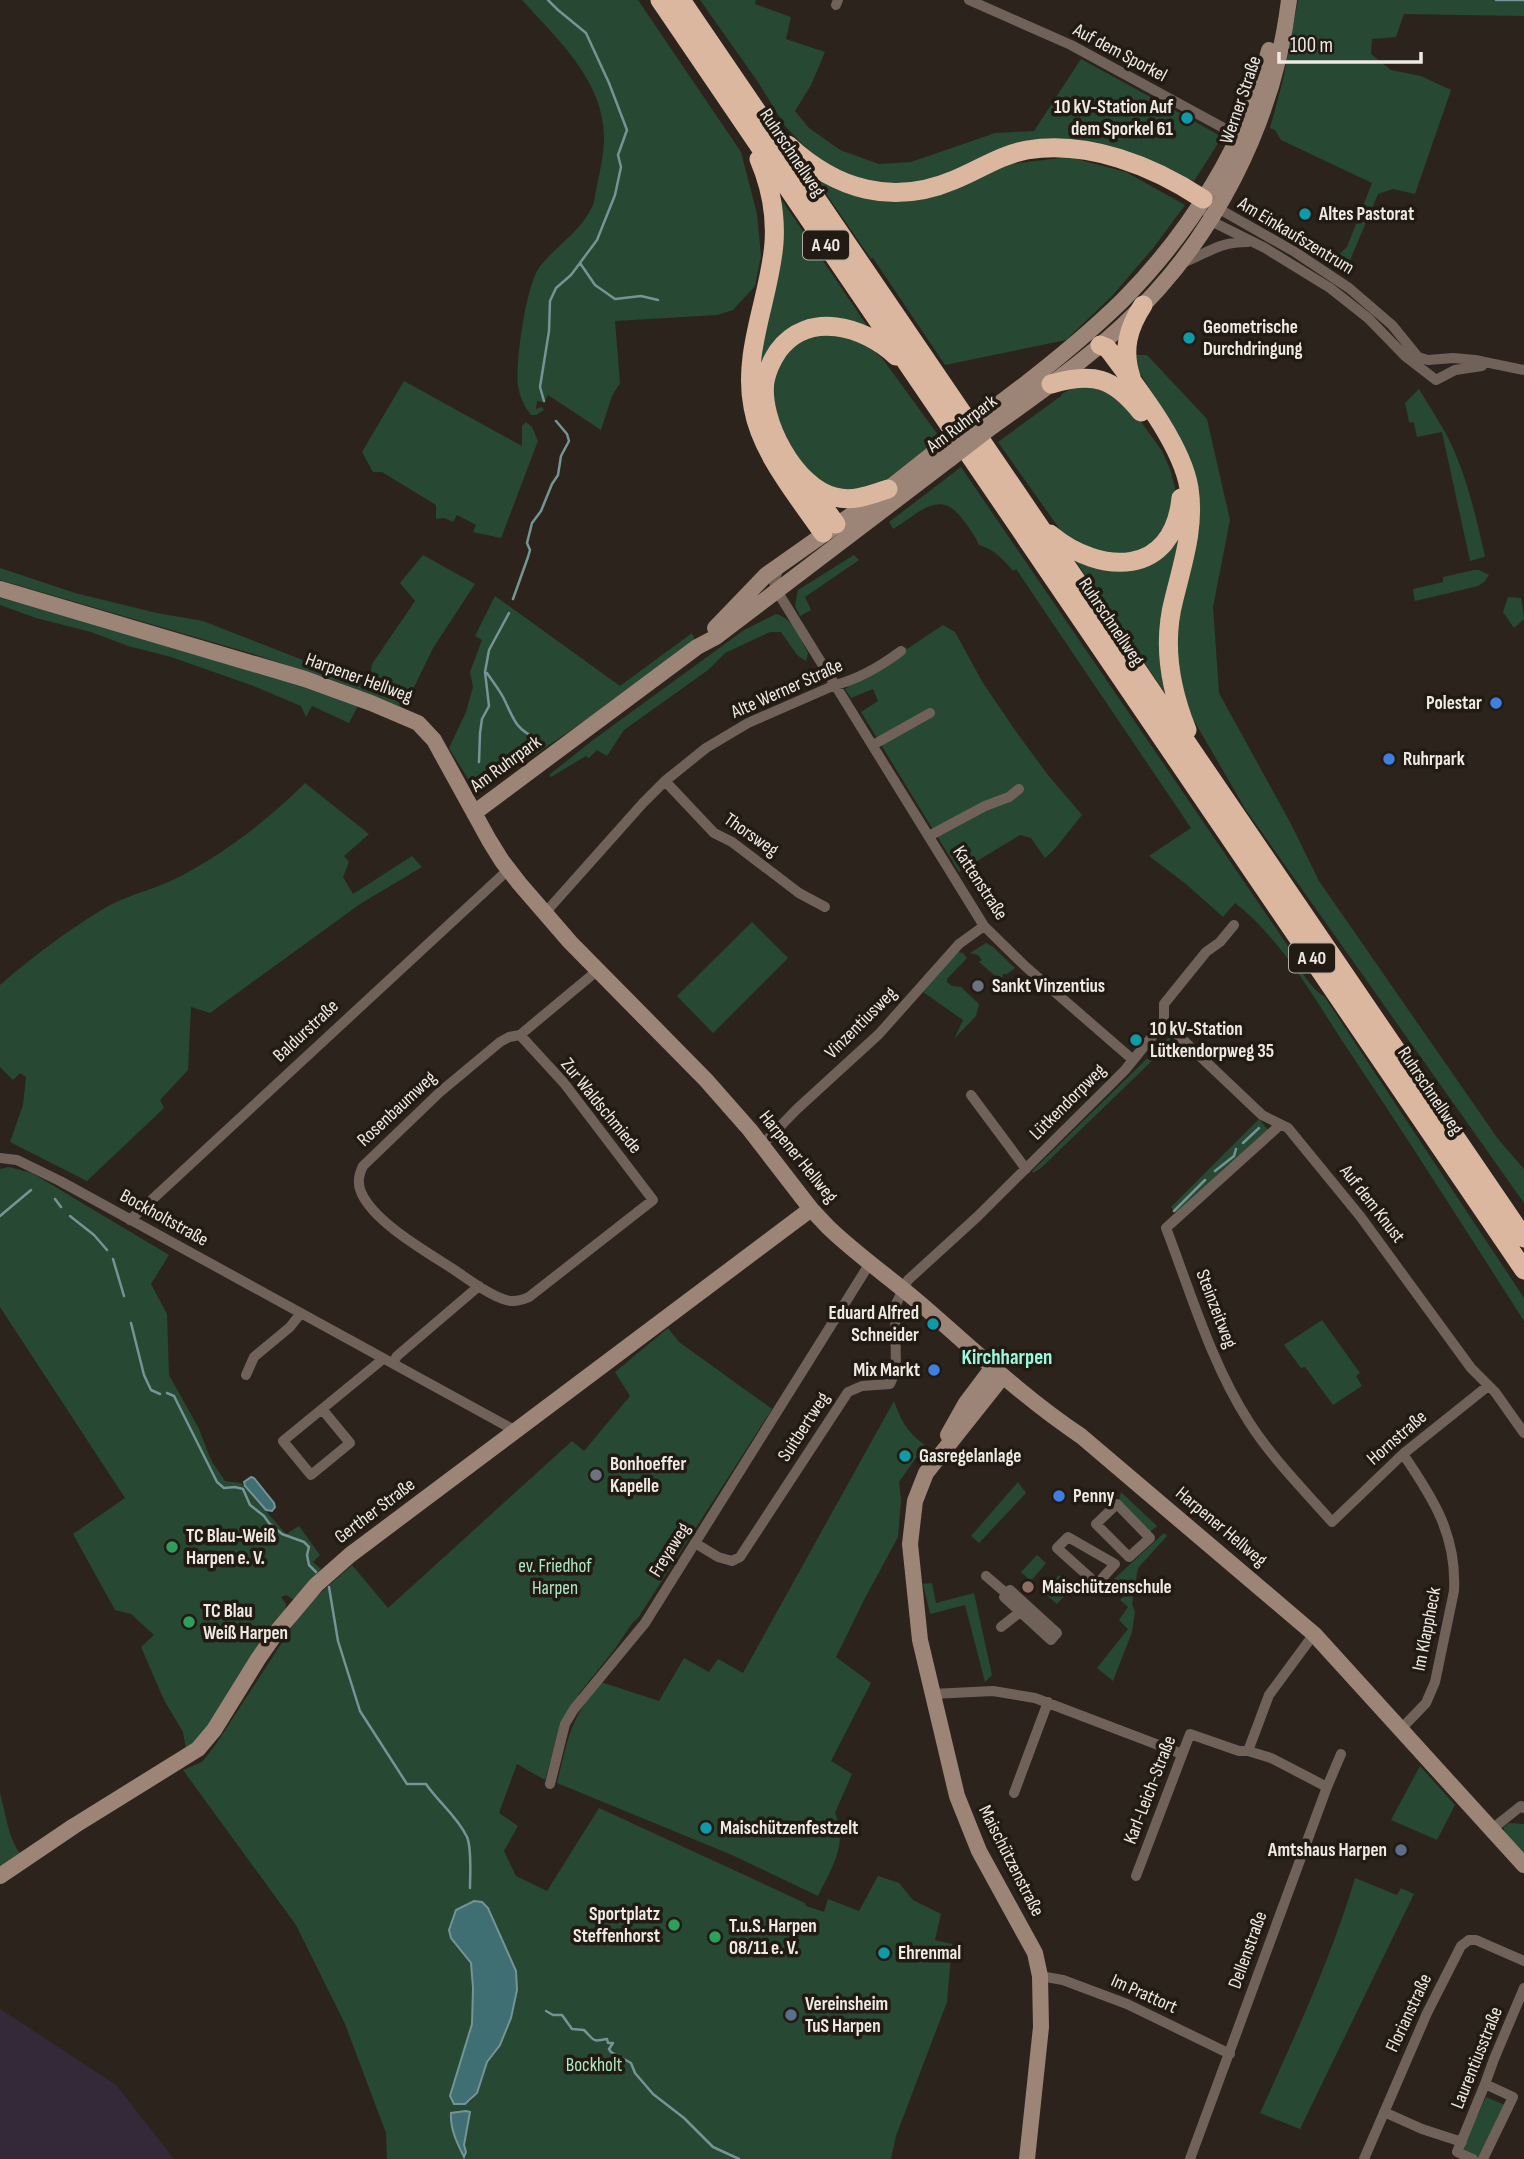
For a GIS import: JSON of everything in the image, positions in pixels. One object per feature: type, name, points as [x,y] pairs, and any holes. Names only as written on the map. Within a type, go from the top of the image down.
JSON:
[{"type":"highway","name":"Ruhrschnellweg","points":[[660,0],[741,104],[1030,513],[1524,1238]]},
{"type":"highway","name":"Ruhrschnellweg","points":[[681,0],[741,104],[919,381],[1524,1270]]},
{"type":"highway","points":[[741,104],[809,163],[842,182],[861,189],[913,192],[958,179],[1002,156],[1055,148],[1099,153],[1142,166],[1186,188],[1210,209]]},
{"type":"highway","points":[[741,104],[771,199],[774,221],[772,261],[751,370],[752,406],[764,444],[836,531]]},
{"type":"highway","points":[[1136,387],[1128,367],[1126,348],[1129,332],[1143,305]]},
{"type":"highway","points":[[836,531],[774,433],[764,400],[769,367],[792,336],[815,326],[832,326],[856,332],[885,346],[919,381]]},
{"type":"highway","points":[[1100,345],[1112,354],[1172,444],[1189,486],[1189,537],[1169,621],[1168,663],[1185,725],[1209,775]]},
{"type":"highway","points":[[1030,513],[1067,547],[1086,556],[1113,563],[1133,561],[1159,548],[1168,538],[1180,514],[1181,494],[1177,471],[1171,457],[1151,425],[1126,394],[1114,384],[1088,377],[1051,384]]},
{"type":"highway","points":[[800,475],[816,489],[833,497],[859,498],[888,489]]},
{"type":"highway","points":[[1462,1146],[1524,1222]]},
{"type":"main road","name":"Werner Straße","points":[[1245,140],[1280,0]]},
{"type":"main road","name":"Werner Straße","points":[[1210,209],[1273,79],[1289,0]]},
{"type":"main road","name":"Am Ruhrpark","points":[[697,648],[765,575],[836,531],[989,421],[1051,384],[1100,345],[1143,305],[1179,264],[1210,209]]},
{"type":"main road","name":"Am Ruhrpark","points":[[989,421],[1125,298],[1165,252],[1210,209]]},
{"type":"main road","points":[[1075,344],[1089,342],[1100,345]]},
{"type":"main road","name":"Am Ruhrpark","points":[[474,813],[777,591],[836,531],[888,489],[945,453]]},
{"type":"main road","name":"Harpener Hellweg","points":[[0,589],[305,679],[418,723],[434,740],[508,870],[597,970],[706,1080],[762,1145],[811,1209],[844,1242],[998,1372],[1048,1414],[1081,1436],[1314,1633],[1524,1865]]},
{"type":"main road","name":"Gerther Straße","points":[[0,1876],[74,1826],[198,1749],[214,1730],[268,1644],[316,1585],[350,1555],[811,1209]]},
{"type":"main road","name":"Maischützenstraße","points":[[998,1372],[961,1411],[918,1489],[910,1544],[916,1614],[932,1694],[962,1813],[979,1851],[1028,1939],[1040,1976],[1041,2027],[1027,2159]]},
{"type":"street","name":"Auf dem Sporkel","points":[[969,0],[1071,45],[1245,140]]},
{"type":"street","name":"Am Einkaufszentrum","points":[[1210,209],[1252,242],[1330,288],[1368,318],[1405,356],[1436,380],[1455,370],[1496,364]]},
{"type":"street","name":"Am Einkaufszentrum","points":[[1210,209],[1295,252],[1349,288],[1392,325],[1418,357],[1429,360],[1453,358],[1496,364]]},
{"type":"street","name":"Am Einkaufszentrum","points":[[1179,264],[1224,244],[1252,242]]},
{"type":"street","points":[[1496,364],[1524,370]]},
{"type":"street","points":[[741,600],[760,589],[777,591],[774,582],[780,564]]},
{"type":"street","name":"Kattenstraße","points":[[777,591],[985,926],[1026,967],[1132,1059]]},
{"type":"street","name":"Alte Werner Straße","points":[[545,914],[643,803],[665,781],[706,748],[748,723],[850,681],[901,651]]},
{"type":"street","points":[[873,745],[930,713]]},
{"type":"street","name":"Thorsweg","points":[[665,781],[714,833],[732,842],[799,893],[825,907]]},
{"type":"street","name":"Kattenstraße","points":[[929,836],[985,806],[1009,797],[1019,789]]},
{"type":"street","name":"Baldurstraße","points":[[130,1220],[508,870]]},
{"type":"street","name":"Lütkendorpweg","points":[[902,1289],[908,1280],[1026,1169],[1114,1081],[1164,1022],[1164,1004],[1206,952],[1220,942],[1234,925]]},
{"type":"street","name":"Vinzentiusweg","points":[[762,1145],[879,1034],[959,944],[985,926]]},
{"type":"street","name":"Rosenbaumweg","points":[[597,970],[520,1035],[500,1042],[440,1092],[363,1166],[359,1175],[361,1192],[380,1217],[397,1231],[479,1286],[503,1300],[512,1302],[529,1297],[653,1200]]},
{"type":"street","name":"Auf dem Knust","points":[[1164,1022],[1262,1115],[1288,1128],[1325,1172],[1471,1368],[1495,1392],[1524,1433]]},
{"type":"street","name":"Zur Waldschmiede","points":[[520,1035],[564,1083],[653,1200]]},
{"type":"street","points":[[971,1095],[1026,1169]]},
{"type":"street","name":"Steinzeitweg","points":[[1280,1125],[1166,1228],[1232,1393],[1272,1454],[1332,1522]]},
{"type":"street","name":"Bockholtstraße","points":[[4,1158],[17,1160],[60,1181],[516,1431]]},
{"type":"street","name":"Freyaweg","points":[[550,1784],[565,1724],[573,1709],[645,1623],[870,1263]]},
{"type":"street","points":[[322,1409],[350,1444],[311,1475],[283,1441],[322,1409],[397,1356],[479,1286]]},
{"type":"street","name":"Suitbertweg","points":[[695,1543],[718,1557],[732,1561],[740,1558],[848,1392],[862,1386],[890,1384],[896,1370],[895,1306],[902,1289]]},
{"type":"street","points":[[246,1375],[254,1357],[302,1314]]},
{"type":"street","name":"Hornstraße","points":[[1332,1522],[1403,1454],[1488,1386]]},
{"type":"street","name":"Im Klappheck","points":[[1402,1728],[1426,1703],[1435,1682],[1455,1578],[1447,1532],[1438,1509],[1403,1454]]},
{"type":"street","points":[[1117,1504],[1150,1538],[1129,1557],[1125,1554],[1096,1524],[1117,1504]]},
{"type":"street","points":[[1113,1565],[1068,1537],[1057,1548],[1097,1584],[1125,1554]]},
{"type":"street","points":[[986,1576],[1007,1594]]},
{"type":"street","points":[[1010,1590],[1057,1633],[1051,1640],[1004,1597],[1007,1594],[1010,1590]]},
{"type":"street","points":[[1001,1627],[1020,1612]]},
{"type":"street","points":[[1248,1751],[1269,1695],[1314,1633]]},
{"type":"street","points":[[932,1694],[993,1691],[1048,1702],[1182,1754]]},
{"type":"street","points":[[1014,1793],[1048,1702]]},
{"type":"street","name":"Karl-Leich-Straße","points":[[1136,1876],[1190,1734],[1239,1751],[1271,1758],[1327,1787]]},
{"type":"street","name":"Dellenstraße","points":[[1190,2159],[1341,1754]]},
{"type":"street","points":[[1492,1829],[1523,1805]]},
{"type":"street","name":"Florianstraße","points":[[1364,2159],[1427,2013],[1461,1946],[1469,1940],[1476,1940],[1524,1961]]},
{"type":"street","name":"Im Prattort","points":[[1040,1976],[1063,1980],[1128,2004],[1230,2054]]},
{"type":"street","name":"Laurentiusstraße","points":[[1462,2142],[1524,1988]]},
{"type":"street","points":[[1483,2159],[1519,2099],[1485,2084]]},
{"type":"street","points":[[1384,2112],[1422,2129],[1462,2142],[1457,2152],[1473,2159]]},
{"type":"shaded area","points":[[0,2009],[116,2085],[174,2159],[0,2159]]},
{"type":"green space","points":[[522,0],[638,0],[741,152],[757,214],[761,256],[755,286],[733,310],[717,315],[615,321],[620,383],[612,396],[601,430],[548,395],[544,402],[537,401],[536,409],[542,407],[544,410],[531,415],[518,386],[522,325],[534,277],[589,212],[594,202],[604,142],[603,121],[589,82],[565,47]]},
{"type":"green space","points":[[700,0],[756,0],[755,4],[791,17],[786,39],[825,52],[811,85],[795,111],[809,128],[840,150],[879,164],[911,162],[995,133],[1034,131],[1081,59],[1185,116],[1183,119],[1188,122],[1190,119],[1222,137],[1194,181],[1112,148],[1053,140],[919,184],[869,182],[822,162],[785,126],[758,82]]},
{"type":"green space","points":[[1298,0],[1524,0],[1524,16],[1404,14],[1396,37],[1372,39],[1371,54],[1391,70],[1421,76],[1451,90],[1415,194],[1393,189],[1378,194],[1343,271],[1241,210],[1246,205],[1335,258],[1347,247],[1372,183],[1281,140],[1275,130],[1270,128],[1283,80]]},
{"type":"green space","points":[[1069,157],[1126,172],[1185,205],[1154,247],[1112,296],[1066,340],[945,365],[807,166],[867,194],[1002,165]]},
{"type":"green space","points":[[773,187],[872,333],[798,327],[758,400]]},
{"type":"green space","points":[[830,332],[867,345],[882,358],[941,439],[882,484],[852,494],[814,481],[782,437],[771,383],[788,349],[795,343]]},
{"type":"green space","points":[[1135,355],[1147,355],[1207,419],[1230,520],[1213,607],[1219,693],[1319,881],[1498,1139],[1524,1169],[1524,1203],[1246,810],[1193,719],[1175,670],[1176,631],[1198,514],[1163,410],[1140,373]]},
{"type":"green space","points":[[404,381],[522,446],[522,426],[526,422],[532,427],[538,441],[501,538],[473,532],[476,525],[457,515],[453,522],[444,518],[436,519],[436,505],[382,472],[373,472],[362,452]]},
{"type":"green space","points":[[1090,386],[1124,398],[1162,451],[1170,469],[1176,506],[1172,523],[1143,553],[1099,554],[1061,531],[998,442],[1062,394],[1072,388]]},
{"type":"green space","points":[[1419,389],[1445,431],[1458,459],[1484,557],[1470,561],[1442,432],[1417,437],[1414,423],[1409,422],[1405,403]]},
{"type":"green space","points":[[961,467],[1290,949],[1304,975],[1324,996],[1524,1298],[1524,1321],[1281,950],[1235,903],[1223,917],[1149,856],[1191,828],[1016,569],[1013,571],[998,555],[979,545],[964,521],[947,506],[930,506],[893,529],[889,522]]},
{"type":"green space","points":[[1181,524],[1171,702],[1071,554],[1112,568]]},
{"type":"green space","points":[[423,555],[475,584],[433,648],[404,708],[335,681],[250,653],[0,580],[0,568],[75,593],[203,621],[362,683],[370,677],[372,664],[415,601],[400,583]]},
{"type":"green space","points":[[854,555],[859,560],[805,597],[811,610],[800,616],[795,606],[798,590]]},
{"type":"green space","points":[[1474,570],[1489,575],[1478,586],[1415,601],[1413,589],[1443,582],[1443,577]]},
{"type":"green space","points":[[495,596],[620,686],[692,633],[695,640],[619,698],[500,778],[475,785],[468,779],[449,748],[466,712],[473,687],[470,672],[482,640],[475,636]]},
{"type":"green space","points":[[1508,597],[1521,598],[1524,619],[1514,628],[1503,612]]},
{"type":"green space","points":[[0,598],[139,634],[280,676],[358,706],[349,723],[312,706],[306,717],[301,706],[251,685],[91,632],[36,618],[0,605]]},
{"type":"green space","points":[[776,614],[787,620],[796,630],[808,653],[806,661],[797,655],[781,632],[770,632],[725,653],[708,670],[624,730],[607,756],[597,750],[589,758],[586,756],[551,777],[549,775],[744,630]]},
{"type":"green space","points":[[943,625],[955,632],[983,683],[1017,733],[1082,815],[1045,858],[1031,838],[1020,835],[959,872],[861,712],[878,701],[873,689],[851,698],[845,689],[905,647],[907,649]]},
{"type":"green space","points":[[305,783],[369,834],[344,856],[349,862],[343,877],[353,894],[412,856],[422,867],[360,904],[210,1013],[191,1007],[188,1070],[160,1100],[164,1108],[87,1181],[10,1142],[23,1105],[26,1077],[20,1073],[13,1080],[0,1067],[0,985],[50,945],[103,909],[177,878],[229,847]]},
{"type":"green space","points":[[752,922],[788,958],[713,1033],[677,996]]},
{"type":"green space","points":[[986,943],[1015,968],[1003,974],[1000,980],[979,962],[982,960],[978,955],[970,953]]},
{"type":"green space","points":[[957,952],[963,953],[967,958],[947,982],[961,987],[979,1004],[976,1016],[954,1039],[963,1020],[923,992]]},
{"type":"green space","points":[[1169,1037],[1171,1038],[1156,1057],[1033,1173],[1032,1171]]},
{"type":"green space","points":[[1259,1119],[1269,1131],[1177,1214],[1171,1207]]},
{"type":"green space","points":[[9,1167],[32,1173],[169,1255],[151,1284],[167,1314],[169,1375],[199,1429],[211,1460],[225,1481],[241,1483],[286,1534],[299,1526],[320,1555],[313,1562],[321,1569],[294,1600],[286,1595],[281,1597],[286,1604],[285,1614],[199,1742],[0,1871],[0,1793],[10,1834],[21,1854],[186,1750],[183,1732],[164,1700],[141,1647],[154,1635],[131,1614],[115,1610],[73,1534],[125,1498],[0,1307],[0,1169]]},
{"type":"green space","points":[[1322,1320],[1360,1373],[1356,1376],[1362,1386],[1333,1405],[1305,1367],[1301,1368],[1284,1345]]},
{"type":"green space","points":[[668,1328],[679,1342],[772,1409],[638,1618],[578,1695],[562,1722],[545,1780],[517,1764],[499,1813],[518,1826],[504,1851],[516,1876],[547,1891],[599,1808],[805,1903],[806,1906],[824,1912],[828,1899],[859,1911],[878,1876],[899,1883],[913,1900],[941,1914],[935,1940],[952,1944],[947,2002],[896,2136],[891,2159],[387,2159],[386,2133],[345,2024],[296,1925],[183,1770],[202,1762],[216,1744],[307,1607],[269,1652],[231,1715],[204,1753],[269,1649],[313,1596],[316,1597],[352,1565],[388,1608],[572,1441],[584,1451],[630,1396],[615,1372]],"holes":[[[474,1901],[482,1902],[488,1908],[516,1971],[517,1990],[511,2018],[500,2045],[487,2062],[477,2093],[470,2102],[455,2104],[450,2096],[472,2024],[473,1988],[471,1963],[451,1938],[449,1929],[456,1910]]]},
{"type":"green space","points":[[894,1401],[906,1426],[925,1445],[899,1482],[901,1500],[898,1537],[836,1657],[871,1683],[831,1761],[852,1774],[835,1813],[840,1835],[837,1856],[818,1896],[732,1855],[557,1783],[576,1718],[601,1682],[659,1701],[684,1658],[709,1672],[718,1659],[743,1673]]},
{"type":"green space","points":[[1018,1482],[1026,1493],[979,1543],[971,1536]]},
{"type":"green space","points":[[1121,1492],[1157,1526],[1150,1532],[1119,1500]]},
{"type":"green space","points":[[1164,1533],[1167,1536],[1138,1568],[1132,1604],[1135,1612],[1132,1632],[1113,1681],[1097,1668],[1128,1629],[1119,1620],[1128,1607],[1120,1600],[1128,1591],[1114,1579]]},
{"type":"green space","points":[[1037,1555],[1046,1563],[1031,1581],[1021,1572]]},
{"type":"green space","points":[[1059,1575],[1072,1587],[1057,1604],[1044,1593]]},
{"type":"green space","points":[[932,1583],[936,1603],[974,1593],[992,1675],[985,1682],[965,1605],[930,1614],[923,1584]]},
{"type":"green space","points":[[1420,1766],[1455,1805],[1437,1840],[1391,1820]]},
{"type":"green space","points":[[1509,1823],[1524,1824],[1524,1855],[1505,1833],[1503,1827]]},
{"type":"green space","points":[[1355,1878],[1397,1895],[1401,1888],[1414,1894],[1300,2129],[1260,2113],[1324,1968]]},
{"type":"green space","points":[[1486,2097],[1505,2105],[1479,2159],[1461,2151]]},
{"type":"water","points":[[251,1477],[274,1503],[272,1511],[266,1510],[245,1486],[244,1482]]},
{"type":"water","points":[[474,1901],[482,1902],[488,1908],[516,1971],[517,1990],[511,2018],[500,2045],[487,2062],[477,2093],[465,2104],[454,2104],[450,2096],[472,2024],[473,1988],[471,1963],[451,1938],[449,1930],[456,1910]]},
{"type":"water","points":[[470,2112],[464,2157],[453,2130],[451,2113]]},
{"type":"waterway","points":[[544,401],[540,387],[549,331],[550,301],[556,288],[571,275],[597,240],[615,195],[621,167],[618,155],[627,130],[586,33],[548,0]]},
{"type":"waterway","points":[[1496,0],[1524,0]]},
{"type":"waterway","points":[[580,263],[595,285],[615,299],[641,296],[658,300]]},
{"type":"waterway","points":[[513,599],[530,550],[527,543],[532,523],[541,511],[558,475],[561,456],[569,441],[567,434],[556,421]]},
{"type":"waterway","points":[[479,762],[482,719],[489,706],[485,672],[489,650],[509,613]]},
{"type":"waterway","points":[[487,673],[516,723],[536,739]]},
{"type":"waterway","points":[[1243,1143],[1259,1128]]},
{"type":"waterway","points":[[1215,1171],[1234,1156],[1236,1149]]},
{"type":"waterway","points":[[1174,1211],[1205,1180]]},
{"type":"waterway","points":[[0,1216],[31,1190]]},
{"type":"waterway","points":[[55,1199],[61,1207]]},
{"type":"waterway","points":[[70,1216],[94,1235],[107,1250]]},
{"type":"waterway","points":[[113,1259],[124,1296]]},
{"type":"waterway","points":[[131,1323],[144,1375],[151,1390],[160,1394]]},
{"type":"waterway","points":[[167,1393],[174,1396],[217,1482],[224,1488],[243,1489],[250,1505],[269,1523],[282,1534],[304,1542],[309,1547],[309,1565],[316,1572]]},
{"type":"waterway","points":[[329,1587],[338,1641],[360,1711],[407,1784],[426,1784],[463,1829],[470,1848],[470,1888]]},
{"type":"waterway","points":[[546,2011],[553,2015],[562,2015],[572,2029],[584,2030],[594,2040],[607,2039],[608,2043],[613,2043],[609,2049],[611,2052],[631,2063],[635,2073],[653,2094],[684,2118],[713,2147],[739,2159]]},
{"type":"place","name":"10 kV-Station Auf dem Sporkel 61","points":[[1187,118]]},
{"type":"place","name":"Altes Pastorat","points":[[1305,214]]},
{"type":"place","name":"Geometrische Durchdringung","points":[[1189,338]]},
{"type":"place","name":"Polestar","points":[[1496,703]]},
{"type":"place","name":"Ruhrpark","points":[[1389,759]]},
{"type":"place","name":"Sankt Vinzentius","points":[[978,986]]},
{"type":"place","name":"10 kV-Station Lütkendorpweg 35","points":[[1136,1040]]},
{"type":"place","name":"Eduard Alfred Schneider","points":[[933,1324]]},
{"type":"place","name":"Mix Markt","points":[[934,1370]]},
{"type":"place","name":"Gasregelanlage","points":[[905,1456]]},
{"type":"place","name":"Bonhoeffer Kapelle","points":[[596,1475]]},
{"type":"place","name":"Penny","points":[[1059,1496]]},
{"type":"place","name":"TC Blau-Weiß Harpen e. V.","points":[[172,1547]]},
{"type":"place","name":"Maischützenschule","points":[[1028,1587]]},
{"type":"place","name":"TC Blau Weiß Harpen","points":[[189,1622]]},
{"type":"place","name":"Maischützenfestzelt","points":[[706,1828]]},
{"type":"place","name":"Amtshaus Harpen","points":[[1401,1850]]},
{"type":"place","name":"Sportplatz Steffenhorst","points":[[674,1925]]},
{"type":"place","name":"T.u.S. Harpen 08/11 e. V.","points":[[715,1937]]},
{"type":"place","name":"Ehrenmal","points":[[884,1953]]},
{"type":"place","name":"Vereinsheim TuS Harpen","points":[[791,2015]]},
{"type":"district","name":"Kirchharpen","points":[[1007,1357]]},
{"type":"park label","name":"ev. Friedhof Harpen","points":[[555,1577]]},
{"type":"park label","name":"Bockholt","points":[[594,2065]]}]
